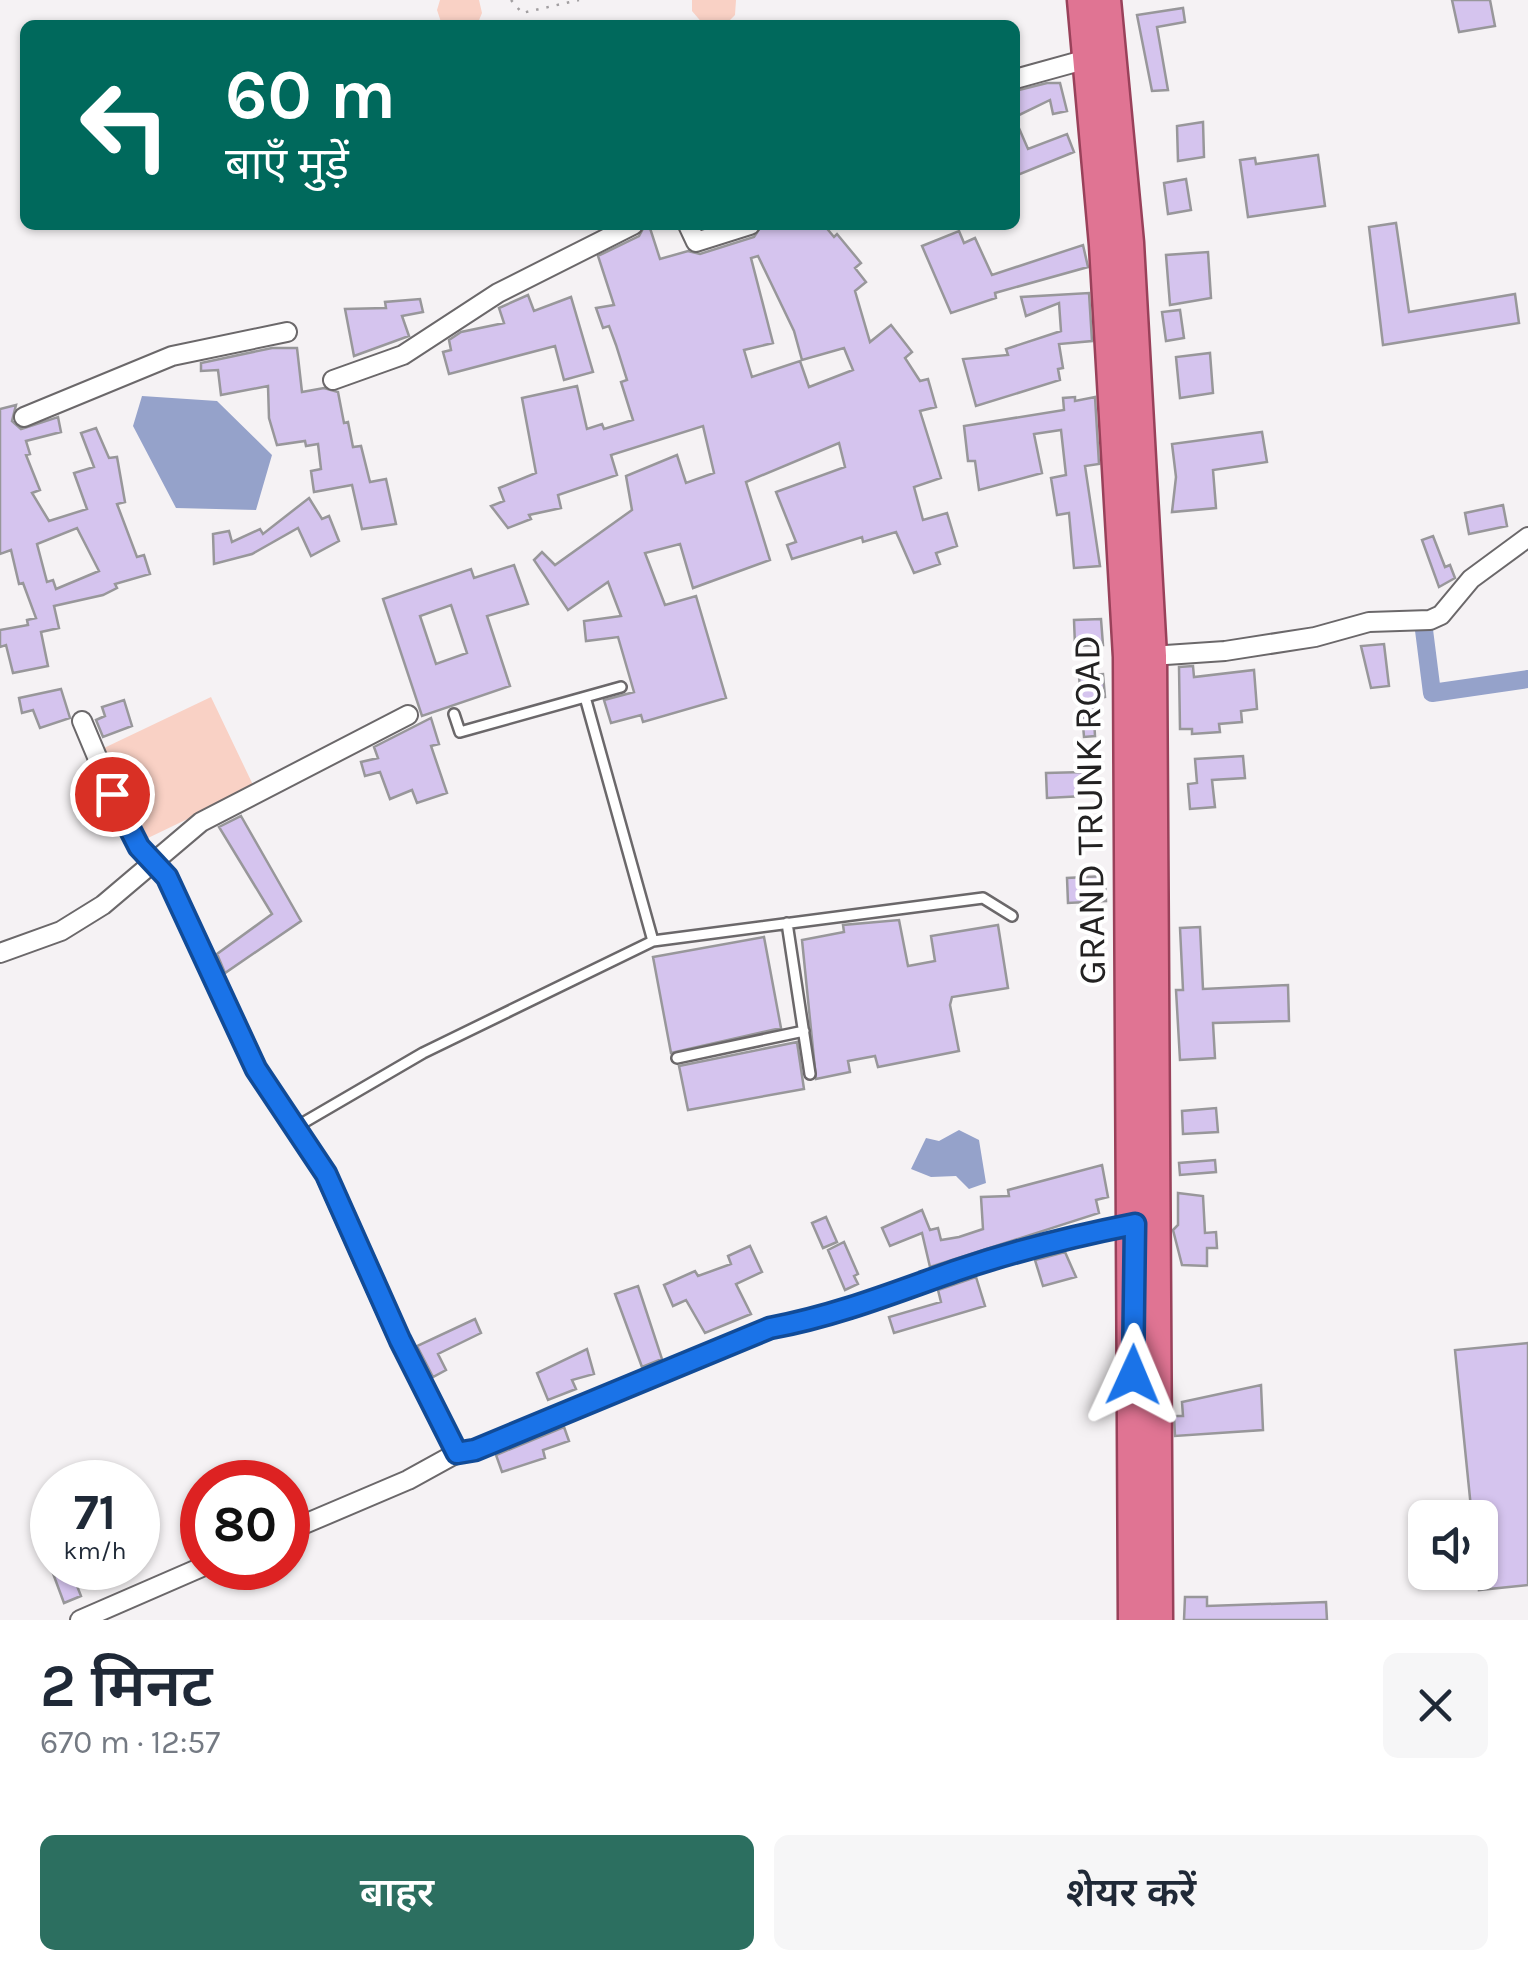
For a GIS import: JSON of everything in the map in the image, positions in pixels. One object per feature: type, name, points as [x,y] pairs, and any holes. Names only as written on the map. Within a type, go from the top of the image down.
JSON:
[{"type":"highway","name":"GRAND TRUNK ROAD","points":[[1083,0],[1117,244]]},
{"type":"highway","name":"GRAND TRUNK ROAD","points":[[1105,0],[1142,733],[1146,1577],[1157,1620]]},
{"type":"highway","name":"GRAND TRUNK ROAD","points":[[1126,409],[1151,656],[1142,733]]},
{"type":"highway","name":"GRAND TRUNK ROAD","points":[[1143,939],[1135,1224],[1146,1261]]},
{"type":"highway","name":"GRAND TRUNK ROAD","points":[[1134,1620],[1146,1577]]},
{"type":"street","points":[[1020,78],[1091,58]]},
{"type":"street","points":[[332,380],[402,355],[498,293],[624,230]]},
{"type":"street","points":[[690,230],[696,242],[734,230]]},
{"type":"street","points":[[24,417],[155,362],[287,332]]},
{"type":"street","points":[[1151,656],[1226,651],[1315,637],[1369,622],[1430,620],[1441,615],[1470,579],[1528,537]]},
{"type":"street","points":[[0,953],[60,931],[103,905],[201,822],[408,715]]},
{"type":"street","points":[[82,721],[121,814],[167,877],[256,1069],[296,1127],[341,1205],[406,1356],[457,1453]]},
{"type":"street","points":[[310,1522],[408,1480],[457,1453],[475,1450],[770,1328],[818,1319],[1058,1241],[1135,1224]]},
{"type":"street","points":[[80,1620],[180,1577]]},
{"type":"lane","points":[[454,714],[460,732],[621,687]]},
{"type":"lane","points":[[585,697],[653,941]]},
{"type":"lane","points":[[296,1127],[424,1054],[653,941],[983,898],[1012,916]]},
{"type":"lane","points":[[787,923],[810,1074]]},
{"type":"lane","points":[[677,1058],[804,1031]]},
{"type":"path","points":[[511,0],[522,13],[579,0]]},
{"type":"shaded area","points":[[440,0],[479,0],[482,13],[479,20],[440,20],[437,10]]},
{"type":"shaded area","points":[[692,0],[736,0],[735,15],[730,20],[700,20],[692,11]]},
{"type":"shaded area","points":[[211,697],[254,787],[148,838],[104,748]]},
{"type":"water","points":[[142,396],[217,401],[272,455],[256,510],[176,508],[133,426]]},
{"type":"water","points":[[959,1130],[979,1140],[986,1183],[969,1189],[956,1176],[931,1177],[911,1169],[926,1138],[939,1141]]},
{"type":"building","points":[[1452,0],[1490,0],[1495,26],[1459,32]]},
{"type":"building","points":[[1183,8],[1185,22],[1157,27],[1168,90],[1152,91],[1137,15]]},
{"type":"building","points":[[1060,83],[1067,111],[1053,114],[1050,100],[1020,115],[1020,90]]},
{"type":"building","points":[[1203,122],[1204,157],[1178,161],[1177,126]]},
{"type":"building","points":[[1020,131],[1028,149],[1067,134],[1074,152],[1020,174]]},
{"type":"building","points":[[1318,155],[1325,206],[1248,217],[1240,160],[1255,158],[1256,164]]},
{"type":"building","points":[[1186,179],[1191,210],[1168,214],[1164,183]]},
{"type":"building","points":[[1396,223],[1409,312],[1515,294],[1519,323],[1383,345],[1369,227]]},
{"type":"building","points":[[642,230],[651,230],[660,259],[688,251],[700,254],[754,237],[759,230],[828,230],[834,237],[837,234],[861,263],[855,268],[866,282],[855,291],[870,342],[891,325],[912,352],[905,358],[920,381],[928,379],[936,407],[920,411],[941,478],[914,487],[923,520],[947,513],[957,546],[936,553],[940,564],[914,573],[896,532],[863,542],[862,537],[792,559],[787,545],[796,542],[776,492],[845,467],[839,443],[746,482],[770,560],[693,588],[680,544],[645,553],[665,605],[696,596],[726,698],[643,722],[641,715],[611,723],[604,700],[634,692],[618,637],[586,641],[584,621],[621,616],[608,582],[568,610],[534,560],[542,552],[555,565],[632,510],[626,476],[677,455],[686,483],[714,473],[703,426],[611,455],[617,475],[558,495],[561,508],[529,515],[531,519],[508,528],[491,506],[504,501],[499,488],[536,473],[522,398],[577,386],[587,429],[602,424],[604,429],[633,420],[621,382],[627,380],[616,345],[609,326],[603,328],[596,308],[614,305],[598,256],[639,236]],"holes":[[[758,256],[794,331],[802,360],[844,348],[853,370],[809,387],[800,361],[752,377],[744,350],[773,343],[751,258]]]},
{"type":"building","points":[[959,231],[964,243],[975,238],[992,275],[1083,245],[1088,267],[995,293],[996,298],[951,313],[922,246]]},
{"type":"building","points":[[1208,252],[1211,298],[1170,305],[1166,255]]},
{"type":"building","points":[[1089,293],[1092,341],[1059,344],[1063,368],[1058,369],[1060,380],[976,406],[963,359],[1008,355],[1006,349],[1061,331],[1059,303],[1026,316],[1021,297]]},
{"type":"building","points":[[528,295],[534,311],[571,297],[593,372],[564,380],[555,346],[449,374],[443,352],[451,350],[449,340],[461,332],[504,323],[499,308]]},
{"type":"building","points":[[420,299],[423,312],[402,316],[409,336],[354,356],[345,309],[386,308],[385,302]]},
{"type":"building","points":[[1180,310],[1184,338],[1166,341],[1162,312]]},
{"type":"building","points":[[272,348],[297,348],[302,392],[324,388],[338,392],[344,423],[348,422],[353,447],[361,446],[370,482],[386,479],[396,524],[362,529],[352,485],[314,492],[311,471],[321,469],[318,444],[306,446],[305,441],[277,445],[269,418],[268,386],[221,395],[218,370],[201,371],[201,363]]},
{"type":"building","points":[[1210,353],[1213,393],[1180,398],[1176,357]]},
{"type":"building","points":[[1075,397],[1075,401],[1095,397],[1099,464],[1085,466],[1100,566],[1074,568],[1069,513],[1057,515],[1051,478],[1066,475],[1061,430],[1034,434],[1042,473],[979,490],[975,461],[968,461],[964,426],[1064,410],[1063,398]]},
{"type":"building","points":[[16,405],[12,421],[21,429],[58,417],[61,432],[26,441],[30,454],[26,455],[40,490],[32,493],[49,521],[87,509],[74,473],[94,467],[81,433],[96,428],[109,458],[117,457],[125,502],[117,504],[137,557],[144,555],[150,574],[115,584],[117,588],[103,595],[54,606],[59,628],[41,632],[48,666],[13,673],[6,645],[0,647],[0,630],[28,625],[27,620],[36,618],[23,583],[19,584],[11,550],[0,554],[0,409]],"holes":[[[77,528],[99,571],[56,589],[53,580],[47,582],[37,544]]]},
{"type":"building","points":[[1262,432],[1267,462],[1213,470],[1216,508],[1172,512],[1176,477],[1172,444]]},
{"type":"building","points":[[309,498],[322,519],[329,516],[339,541],[311,556],[298,528],[252,554],[214,564],[213,534],[229,531],[232,542],[260,529],[263,534]]},
{"type":"building","points":[[1503,505],[1507,526],[1469,534],[1465,513]]},
{"type":"building","points":[[1433,536],[1445,567],[1450,565],[1455,578],[1439,587],[1422,540]]},
{"type":"building","points":[[514,565],[528,604],[487,616],[510,686],[422,716],[383,599],[471,569],[474,578]],"holes":[[[451,605],[467,653],[436,664],[420,616]]]},
{"type":"building","points":[[1101,619],[1103,645],[1075,646],[1074,620]]},
{"type":"building","points":[[1384,644],[1389,686],[1371,688],[1361,646]]},
{"type":"building","points":[[1193,666],[1194,677],[1254,670],[1257,709],[1241,711],[1242,722],[1219,724],[1220,732],[1192,734],[1192,729],[1180,729],[1179,667]]},
{"type":"building","points":[[1103,674],[1105,697],[1093,699],[1095,736],[1084,737],[1079,676]]},
{"type":"building","points":[[61,689],[70,718],[40,728],[33,710],[22,713],[19,698]]},
{"type":"building","points":[[124,700],[132,726],[103,737],[96,720],[105,716],[102,707]]},
{"type":"building","points":[[431,718],[439,744],[431,746],[447,793],[417,803],[412,790],[390,799],[380,772],[365,776],[361,762],[378,758],[374,747]]},
{"type":"building","points":[[1243,756],[1245,778],[1212,780],[1215,807],[1190,809],[1188,784],[1197,783],[1195,759]]},
{"type":"building","points":[[1084,772],[1084,796],[1047,798],[1046,773]]},
{"type":"building","points":[[241,816],[301,921],[225,973],[217,954],[272,914],[219,827]]},
{"type":"building","points":[[1105,876],[1106,901],[1068,903],[1067,878]]},
{"type":"building","points":[[899,920],[908,966],[935,961],[931,936],[998,925],[1008,988],[952,997],[950,1005],[959,1051],[878,1067],[875,1056],[848,1061],[850,1072],[816,1079],[802,940],[844,932],[843,925]]},
{"type":"building","points":[[1200,927],[1203,989],[1288,985],[1289,1021],[1213,1023],[1215,1058],[1180,1060],[1176,990],[1183,990],[1180,928]]},
{"type":"building","points":[[764,937],[781,1028],[671,1053],[653,957]]},
{"type":"building","points":[[797,1042],[804,1089],[688,1110],[679,1066]]},
{"type":"building","points":[[1216,1108],[1218,1132],[1183,1134],[1182,1111]]},
{"type":"building","points":[[1215,1160],[1216,1172],[1180,1175],[1179,1163]]},
{"type":"building","points":[[1102,1165],[1108,1197],[1096,1200],[1099,1213],[930,1267],[922,1233],[890,1246],[882,1228],[922,1210],[930,1230],[938,1228],[941,1240],[959,1237],[983,1229],[981,1197],[1009,1196],[1008,1190]]},
{"type":"building","points":[[1178,1193],[1203,1196],[1205,1233],[1216,1232],[1217,1248],[1207,1248],[1207,1266],[1182,1265],[1173,1230],[1178,1225]]},
{"type":"building","points":[[826,1217],[837,1242],[823,1248],[812,1223]]},
{"type":"building","points":[[844,1242],[858,1274],[854,1276],[858,1284],[845,1290],[828,1250]]},
{"type":"building","points":[[750,1246],[762,1272],[736,1284],[751,1314],[705,1333],[686,1300],[673,1306],[664,1285],[695,1271],[698,1276],[731,1264],[728,1256]]},
{"type":"building","points":[[1065,1252],[1076,1277],[1043,1286],[1035,1260]]},
{"type":"building","points":[[976,1277],[985,1306],[894,1333],[889,1317],[941,1302],[938,1290]]},
{"type":"building","points":[[638,1286],[662,1359],[642,1367],[615,1294]]},
{"type":"building","points":[[475,1319],[481,1333],[438,1354],[446,1370],[433,1377],[417,1346]]},
{"type":"building","points":[[1528,1343],[1528,1585],[1498,1588],[1498,1500],[1470,1500],[1455,1350]]},
{"type":"building","points":[[587,1349],[594,1374],[572,1380],[576,1389],[548,1400],[537,1373]]},
{"type":"building","points":[[1261,1385],[1263,1430],[1175,1436],[1174,1416],[1183,1416],[1182,1402]]},
{"type":"building","points":[[564,1427],[569,1441],[543,1450],[545,1458],[502,1472],[496,1455]]},
{"type":"building","points":[[59,1590],[79,1590],[81,1596],[64,1603]]},
{"type":"building","points":[[1185,1597],[1207,1597],[1207,1606],[1326,1602],[1327,1620],[1184,1620]]},
{"type":"waterway","points":[[1424,630],[1432,693],[1528,679]]},
{"type":"route","points":[[112,794],[139,847],[167,877],[256,1069],[326,1174],[428,1400],[457,1453],[475,1450],[770,1328],[818,1319],[958,1270],[1074,1236],[1135,1224],[1133,1375]]}]
